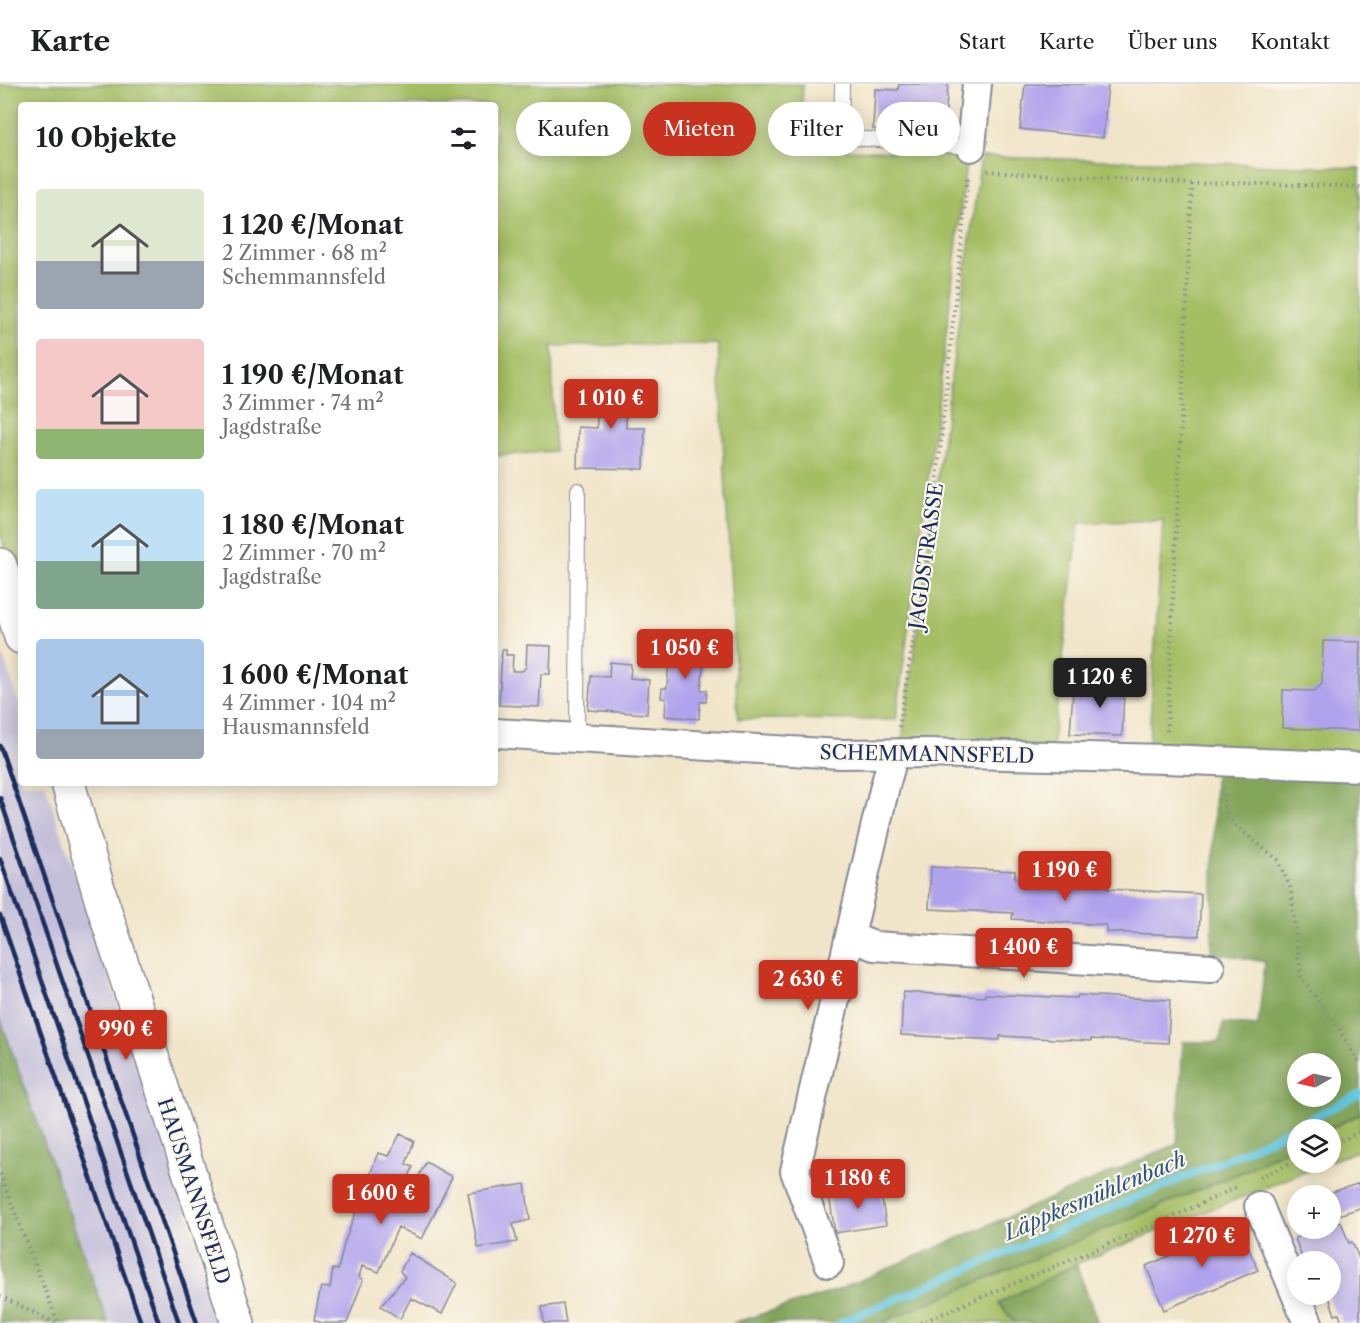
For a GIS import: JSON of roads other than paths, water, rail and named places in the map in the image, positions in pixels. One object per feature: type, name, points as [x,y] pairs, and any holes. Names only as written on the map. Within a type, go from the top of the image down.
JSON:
[{"type":"main road","points":[[0,565],[18,627]]},
{"type":"main road","name":"HAUSMANNSFELD","points":[[69,786],[101,898],[237,1323]]},
{"type":"street","points":[[974,162],[977,84]]},
{"type":"street","name":"SCHEMMANNSFELD","points":[[498,733],[830,753],[925,753],[1360,766]]},
{"type":"street","points":[[829,1263],[795,1171],[894,754]]},
{"type":"street","points":[[849,937],[874,946],[1210,968]]},
{"type":"street","points":[[1253,1190],[1308,1323]]},
{"type":"lane","points":[[842,84],[841,136],[974,162]]},
{"type":"lane","points":[[577,739],[578,490]]},
{"type":"waterway","name":"Läppkesmühlenbach","points":[[840,1323],[1239,1154],[1360,1094]]},
{"type":"railway","points":[[0,746],[197,1323]]},
{"type":"railway","points":[[0,798],[179,1323]]},
{"type":"railway","points":[[0,858],[159,1323]]},
{"type":"railway","points":[[0,915],[141,1323]]}]
